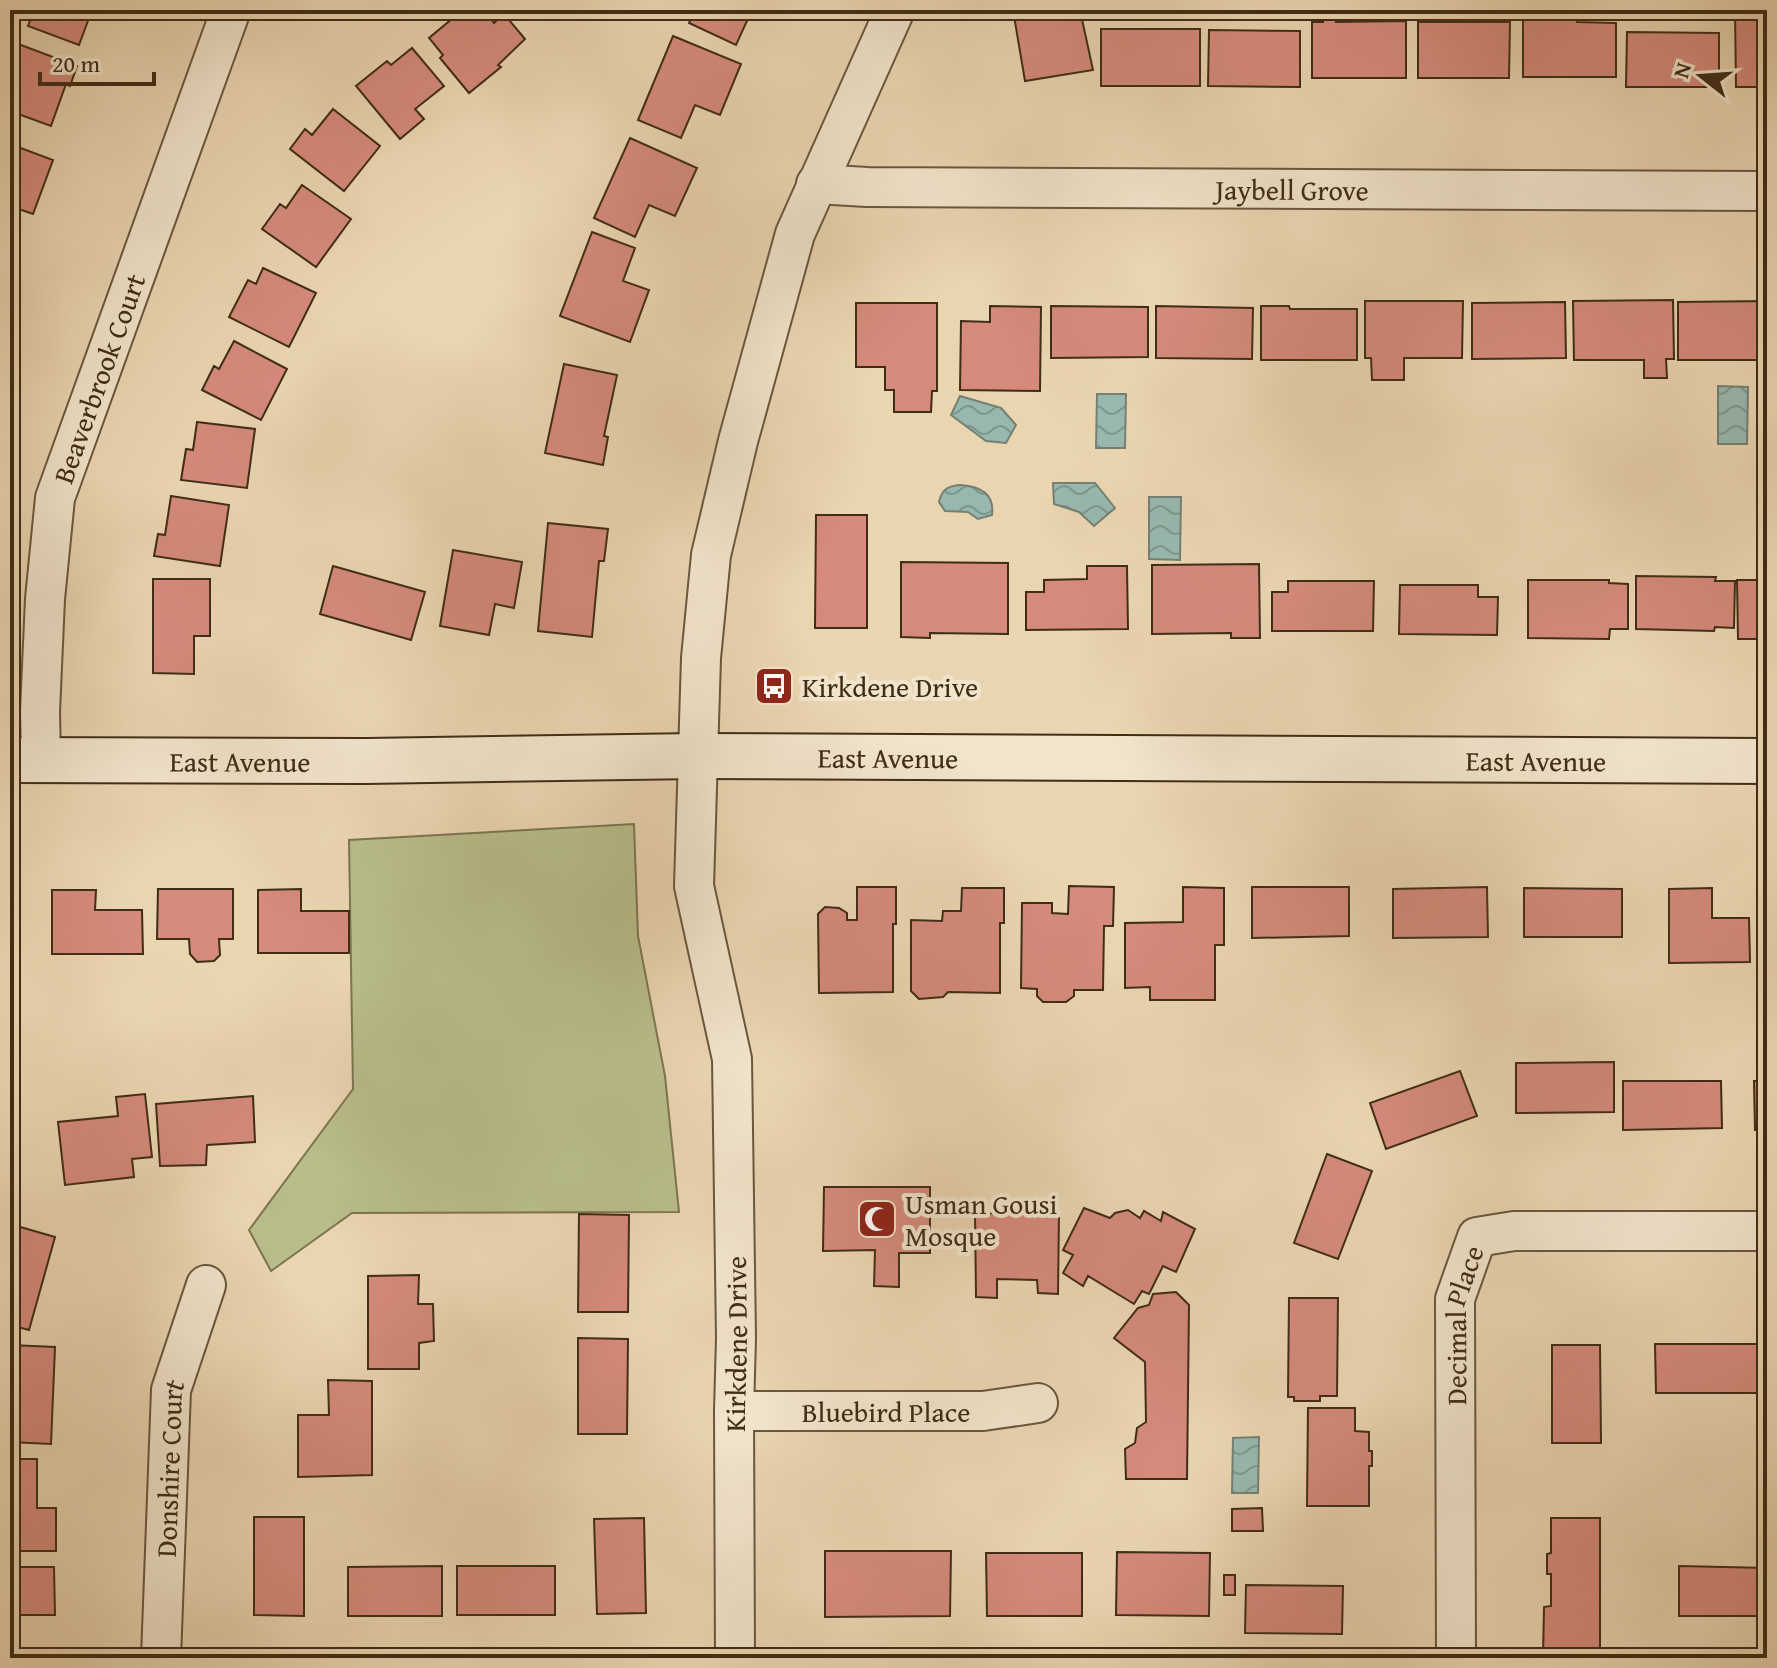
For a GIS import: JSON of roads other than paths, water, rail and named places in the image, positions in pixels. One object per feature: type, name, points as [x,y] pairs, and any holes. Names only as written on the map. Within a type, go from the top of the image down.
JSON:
[{"type":"street","name":"Beaverbrook Court","points":[[26,760],[40,711],[45,599],[55,498],[231,10]]},
{"type":"street","name":"Kirkdene Drive","points":[[735,1658],[736,1338],[732,1059],[694,886],[701,658],[711,555],[738,441],[795,234],[895,10]]},
{"type":"street","name":"Jaybell Grove","points":[[816,184],[867,187],[1767,191]]},
{"type":"street","name":"East Avenue","points":[[26,760],[366,761],[697,756],[1767,761]]},
{"type":"street","name":"Decimal Place","points":[[1456,1658],[1455,1299],[1477,1237],[1514,1231],[1767,1231]]},
{"type":"street","name":"Donshire Court","points":[[161,1658],[171,1390],[206,1285]]},
{"type":"street","name":"Bluebird Place","points":[[734,1411],[983,1411],[1038,1403]]},
{"type":"water","points":[[1718,386],[1748,387],[1747,444],[1718,444]]},
{"type":"water","points":[[1097,394],[1126,394],[1125,448],[1096,448]]},
{"type":"water","points":[[960,396],[1001,408],[1016,425],[1006,443],[986,441],[951,415]]},
{"type":"water","points":[[1053,483],[1095,483],[1115,508],[1094,526],[1079,512],[1054,504]]},
{"type":"water","points":[[960,485],[984,492],[991,501],[992,515],[978,519],[968,512],[945,511],[939,502],[942,494],[949,487]]},
{"type":"water","points":[[1149,497],[1181,497],[1180,560],[1149,559]]},
{"type":"water","points":[[1259,1437],[1258,1493],[1232,1493],[1233,1438]]},
{"type":"place","name":"Kirkdene Drive","points":[[774,686]]},
{"type":"place","name":"Usman Gousi Mosque","points":[[877,1219]]}]
